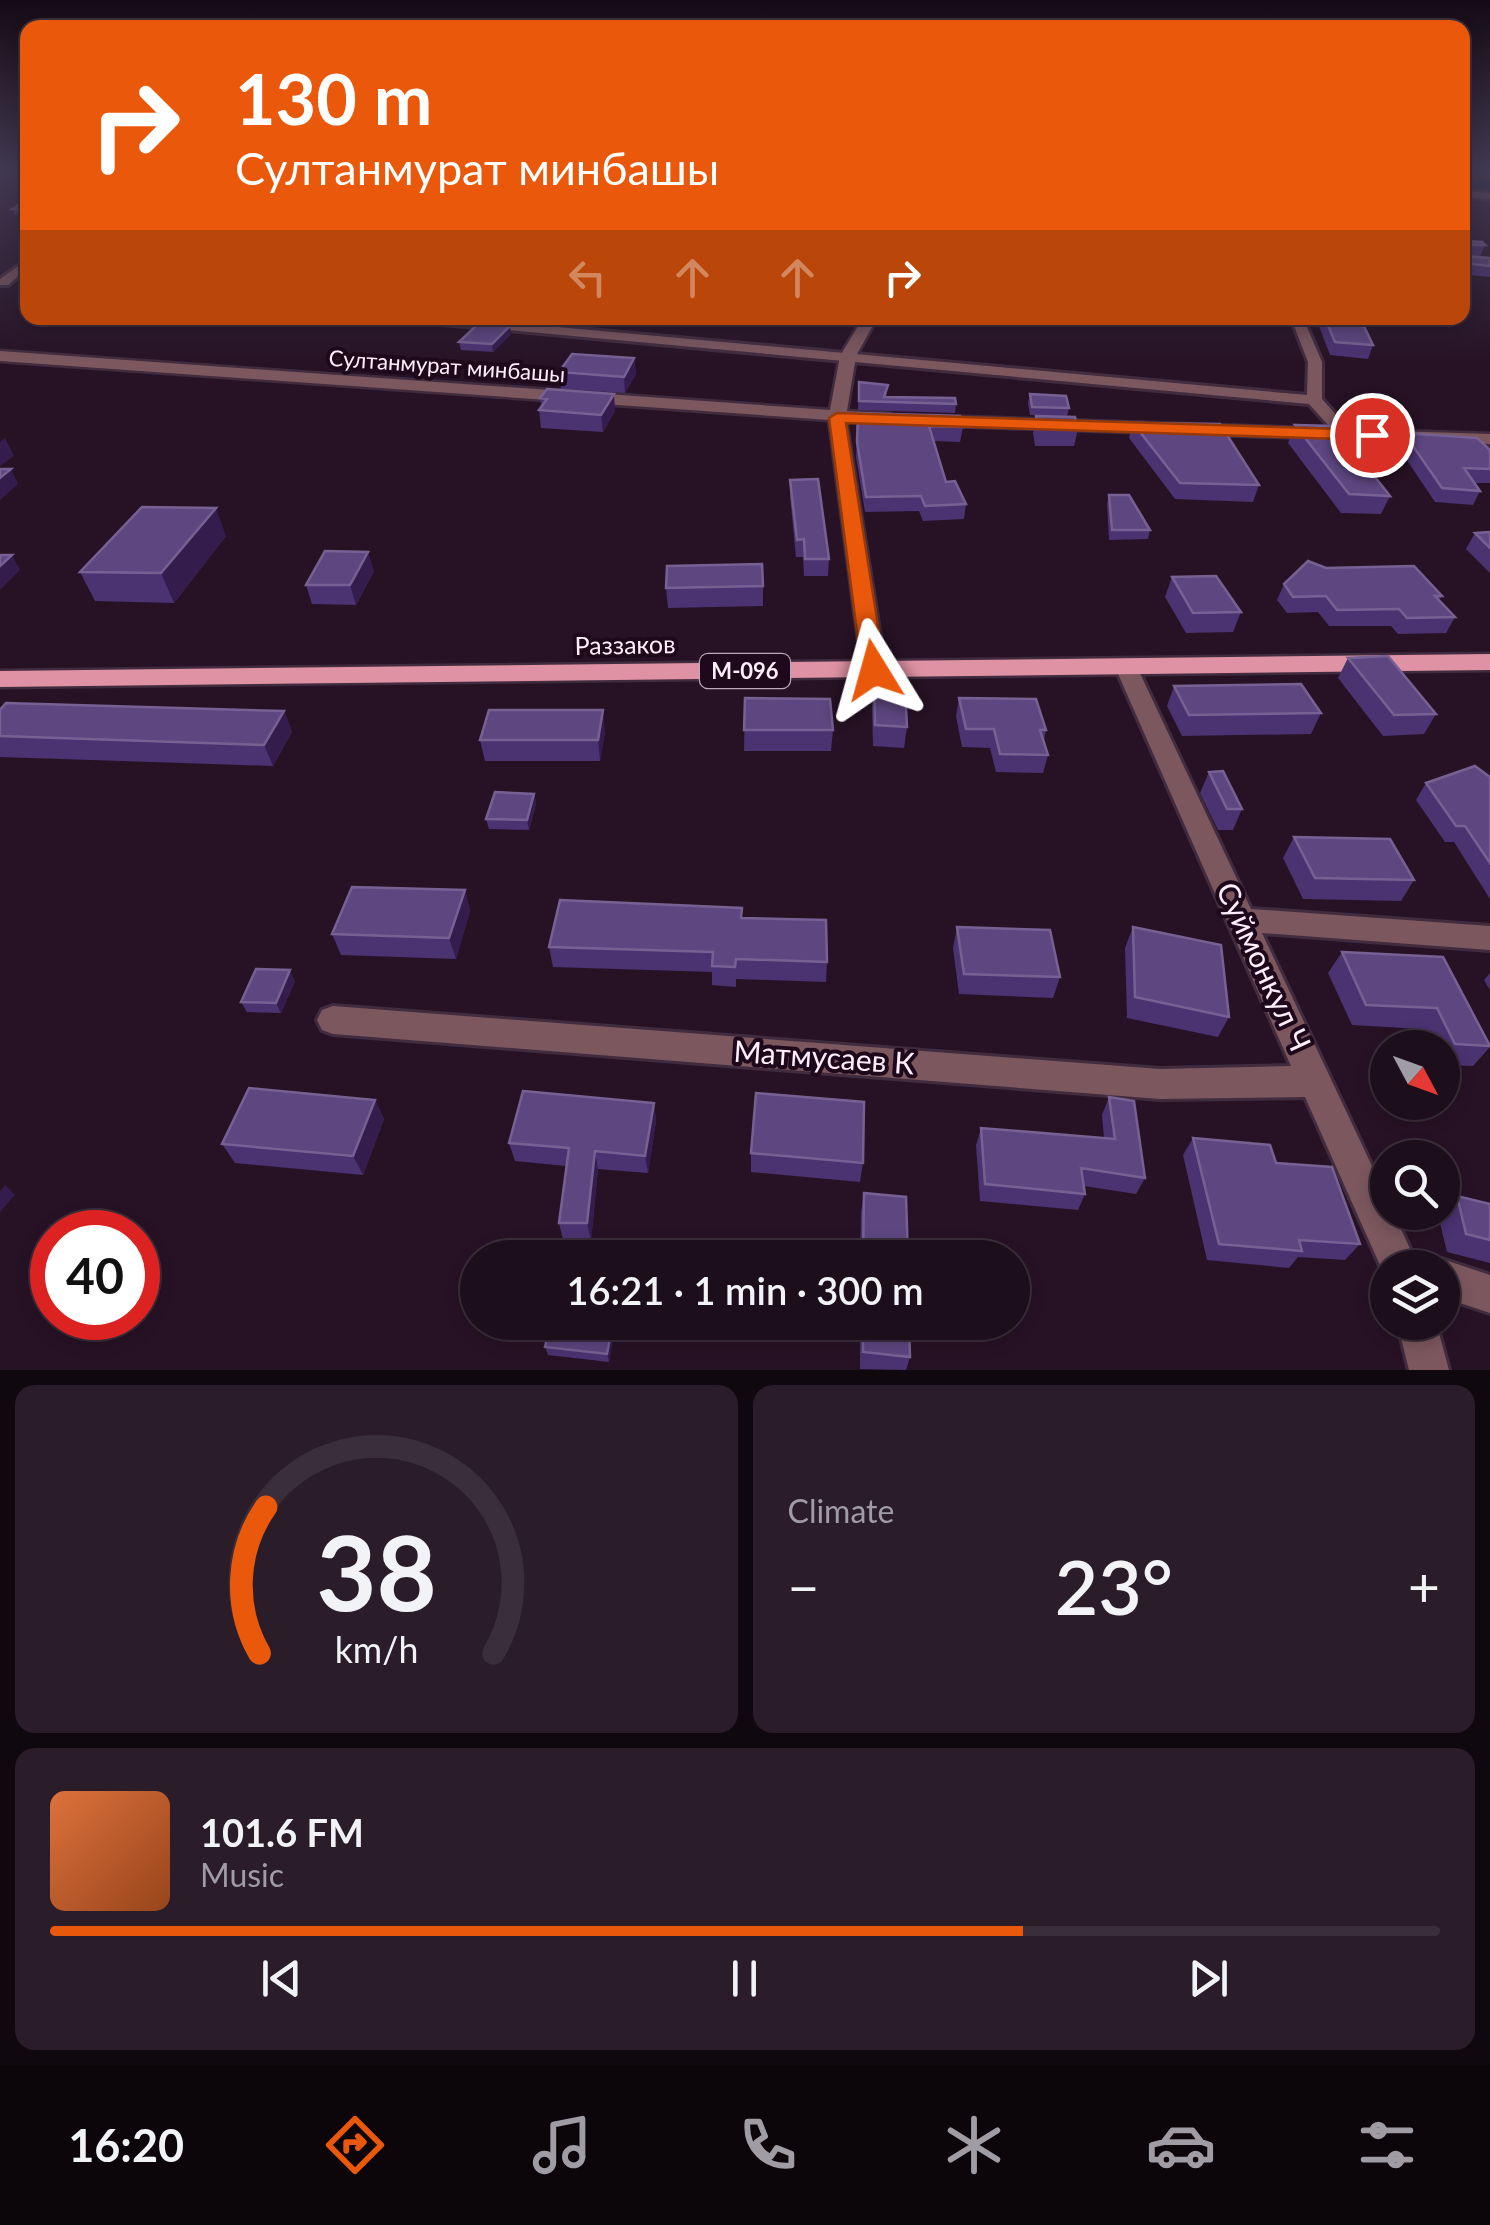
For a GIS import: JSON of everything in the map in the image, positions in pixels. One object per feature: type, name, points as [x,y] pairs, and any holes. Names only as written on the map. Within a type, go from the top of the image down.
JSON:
[{"type":"main road","name":"Раззаков","points":[[0,679],[1490,662]]},
{"type":"street","points":[[500,325],[1314,400]]},
{"type":"street","points":[[866,325],[848,356],[837,418],[874,670]]},
{"type":"street","points":[[1300,325],[1314,362],[1314,400],[1344,434]]},
{"type":"street","name":"Султанмурат минбашы","points":[[0,356],[837,418],[1490,439]]},
{"type":"street","name":"Суймонкул Ч","points":[[1126,667],[1395,1250]]},
{"type":"street","points":[[1242,920],[1490,938]]},
{"type":"street","name":"Матмусаев К","points":[[333,1020],[1160,1084],[1316,1081]]},
{"type":"street","points":[[1460,1284],[1490,1294]]},
{"type":"street","points":[[1421,1340],[1429,1370]]},
{"type":"building","points":[[1470,256],[1490,258],[1490,266],[1470,264]]},
{"type":"building","points":[[477,325],[510,326],[492,344],[459,342]]},
{"type":"building","points":[[1328,325],[1363,325],[1373,345],[1335,342]]},
{"type":"building","points":[[572,354],[634,358],[624,377],[559,372]]},
{"type":"building","points":[[859,382],[888,385],[884,397],[955,398],[956,404],[859,401]]},
{"type":"building","points":[[547,389],[614,394],[601,415],[539,410],[547,399],[540,398]]},
{"type":"building","points":[[1030,394],[1066,396],[1069,408],[1032,407]]},
{"type":"building","points":[[858,413],[960,416],[963,427],[929,426],[946,482],[955,481],[966,504],[925,506],[921,496],[866,497],[857,442]]},
{"type":"building","points":[[1036,416],[1075,417],[1078,429],[1038,428]]},
{"type":"building","points":[[1133,423],[1220,424],[1259,485],[1180,483]]},
{"type":"building","points":[[1295,425],[1335,426],[1390,496],[1349,494]]},
{"type":"building","points":[[1404,433],[1477,438],[1490,450],[1490,469],[1464,468],[1480,491],[1442,488]]},
{"type":"building","points":[[818,479],[829,559],[805,559],[804,539],[797,540],[790,480]]},
{"type":"building","points":[[1109,495],[1129,495],[1150,530],[1112,530]]},
{"type":"building","points":[[142,507],[216,508],[161,573],[80,572]]},
{"type":"building","points":[[1490,532],[1490,548],[1475,533]]},
{"type":"building","points":[[325,551],[368,552],[350,585],[306,585]]},
{"type":"building","points":[[0,555],[12,555],[0,566]]},
{"type":"building","points":[[1308,561],[1326,568],[1414,566],[1442,596],[1435,596],[1455,617],[1407,618],[1399,609],[1337,610],[1326,596],[1293,597],[1284,584]]},
{"type":"building","points":[[762,564],[763,586],[666,588],[667,566]]},
{"type":"building","points":[[1216,576],[1241,612],[1193,613],[1172,577]]},
{"type":"building","points":[[1388,656],[1436,714],[1394,715],[1348,658]]},
{"type":"building","points":[[1301,684],[1321,713],[1189,715],[1174,686]]},
{"type":"building","points":[[874,686],[905,688],[907,727],[875,725]]},
{"type":"building","points":[[745,698],[830,699],[833,730],[744,730]]},
{"type":"building","points":[[959,698],[1036,699],[1046,730],[1040,730],[1048,755],[1000,754],[994,729],[966,729]]},
{"type":"building","points":[[6,703],[284,711],[264,745],[0,736],[0,710]]},
{"type":"building","points":[[489,710],[603,710],[598,740],[480,740]]},
{"type":"building","points":[[1475,766],[1490,777],[1490,863],[1465,826],[1456,826],[1426,783]]},
{"type":"building","points":[[1223,771],[1242,809],[1227,809],[1209,772]]},
{"type":"building","points":[[495,792],[534,794],[527,820],[486,819]]},
{"type":"building","points":[[1294,837],[1390,839],[1414,880],[1315,878]]},
{"type":"building","points":[[352,887],[465,890],[449,938],[332,934]]},
{"type":"building","points":[[560,900],[742,908],[741,918],[826,920],[827,962],[736,959],[735,967],[712,966],[713,952],[549,947]]},
{"type":"building","points":[[957,927],[1050,930],[1060,977],[964,974]]},
{"type":"building","points":[[1133,927],[1221,945],[1229,1017],[1135,997]]},
{"type":"building","points":[[1342,952],[1443,957],[1490,1046],[1460,1044],[1460,1030],[1448,1030],[1437,1008],[1366,1005]]},
{"type":"building","points":[[256,969],[290,970],[276,1003],[241,1002]]},
{"type":"building","points":[[249,1088],[375,1100],[353,1156],[222,1144]]},
{"type":"building","points":[[523,1091],[654,1103],[645,1156],[595,1151],[587,1223],[559,1223],[569,1148],[509,1143]]},
{"type":"building","points":[[756,1093],[864,1102],[863,1163],[751,1153]]},
{"type":"building","points":[[1109,1097],[1134,1101],[1145,1178],[1081,1168],[1085,1194],[985,1184],[981,1128],[1115,1139]]},
{"type":"building","points":[[1193,1138],[1270,1145],[1276,1163],[1332,1167],[1360,1244],[1299,1240],[1302,1251],[1219,1244]]},
{"type":"building","points":[[864,1193],[906,1197],[907,1240],[863,1240]]},
{"type":"building","points":[[1460,1197],[1490,1204],[1490,1240],[1466,1234]]},
{"type":"building","points":[[547,1340],[610,1340],[607,1354],[545,1347]]},
{"type":"building","points":[[863,1340],[910,1340],[910,1357],[863,1352]]},
{"type":"route","points":[[874,670],[837,418],[1372,435]]}]
